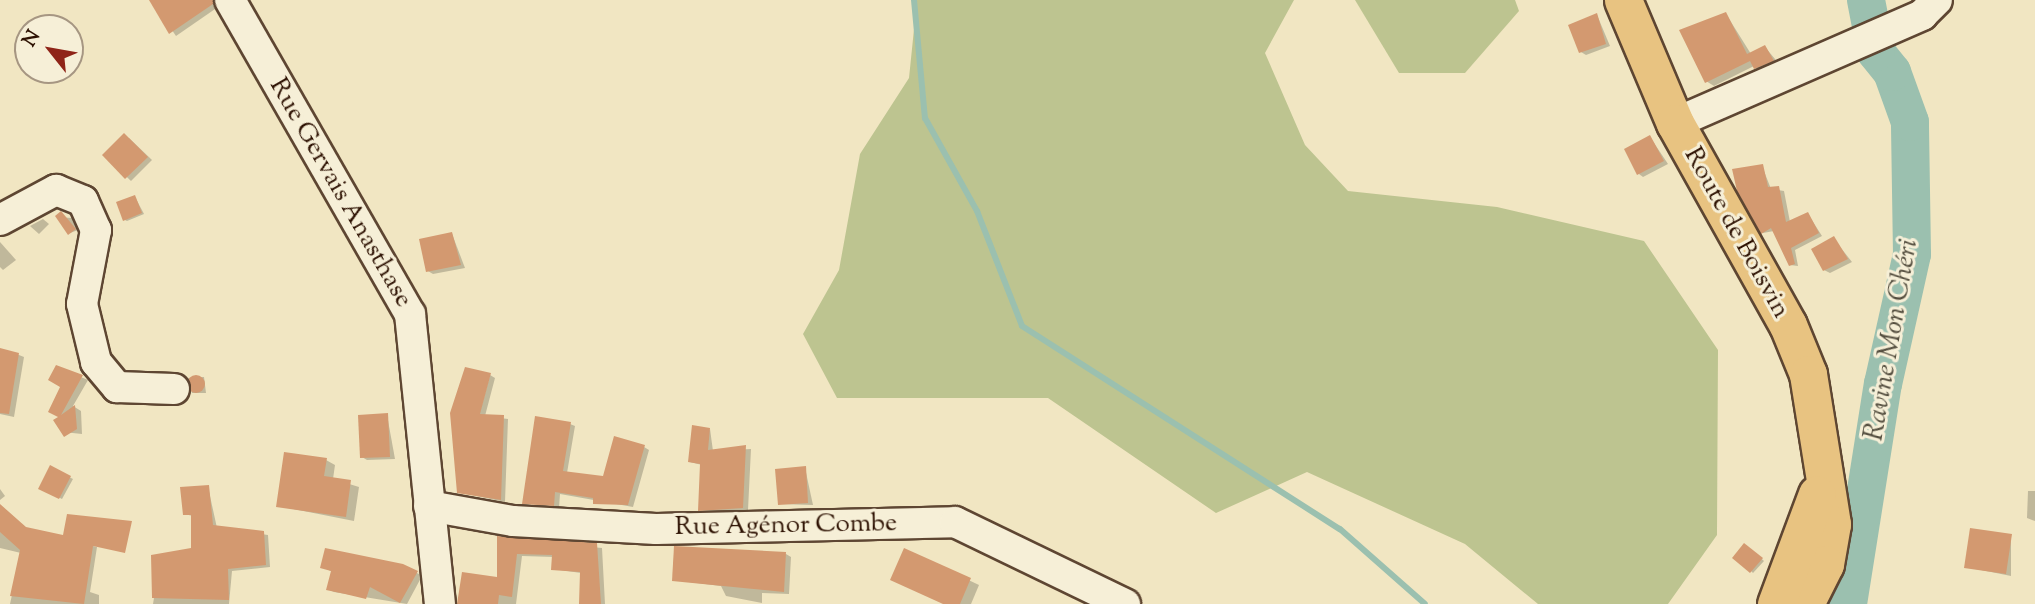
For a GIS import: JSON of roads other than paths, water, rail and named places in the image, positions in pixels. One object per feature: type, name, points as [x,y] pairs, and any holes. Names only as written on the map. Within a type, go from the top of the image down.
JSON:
[{"type":"main road","name":"Route de Boisvin","points":[[1623,0],[1675,123],[1788,325],[1819,414],[1832,524],[1825,564],[1805,604]]},
{"type":"main road","name":"Route de Boisvin","points":[[1776,604],[1824,473]]},
{"type":"street","name":"Rue Gervais Anasthase","points":[[230,0],[410,314],[440,604]]},
{"type":"street","points":[[1675,123],[1868,36],[1922,15],[1937,0]]},
{"type":"street","points":[[0,220],[56,190],[83,201],[96,230],[82,304],[96,362],[117,387],[174,389]]},
{"type":"street","name":"Rue Agénor Combe","points":[[429,506],[513,521],[656,529],[955,522],[1125,604]]},
{"type":"waterway","points":[[914,0],[925,118],[977,211],[1022,326],[1340,529],[1425,604]]},
{"type":"waterway","name":"Ravine Mon Chéri","points":[[1848,604],[1883,384],[1912,254],[1910,122],[1892,72],[1876,52],[1866,0]]}]
